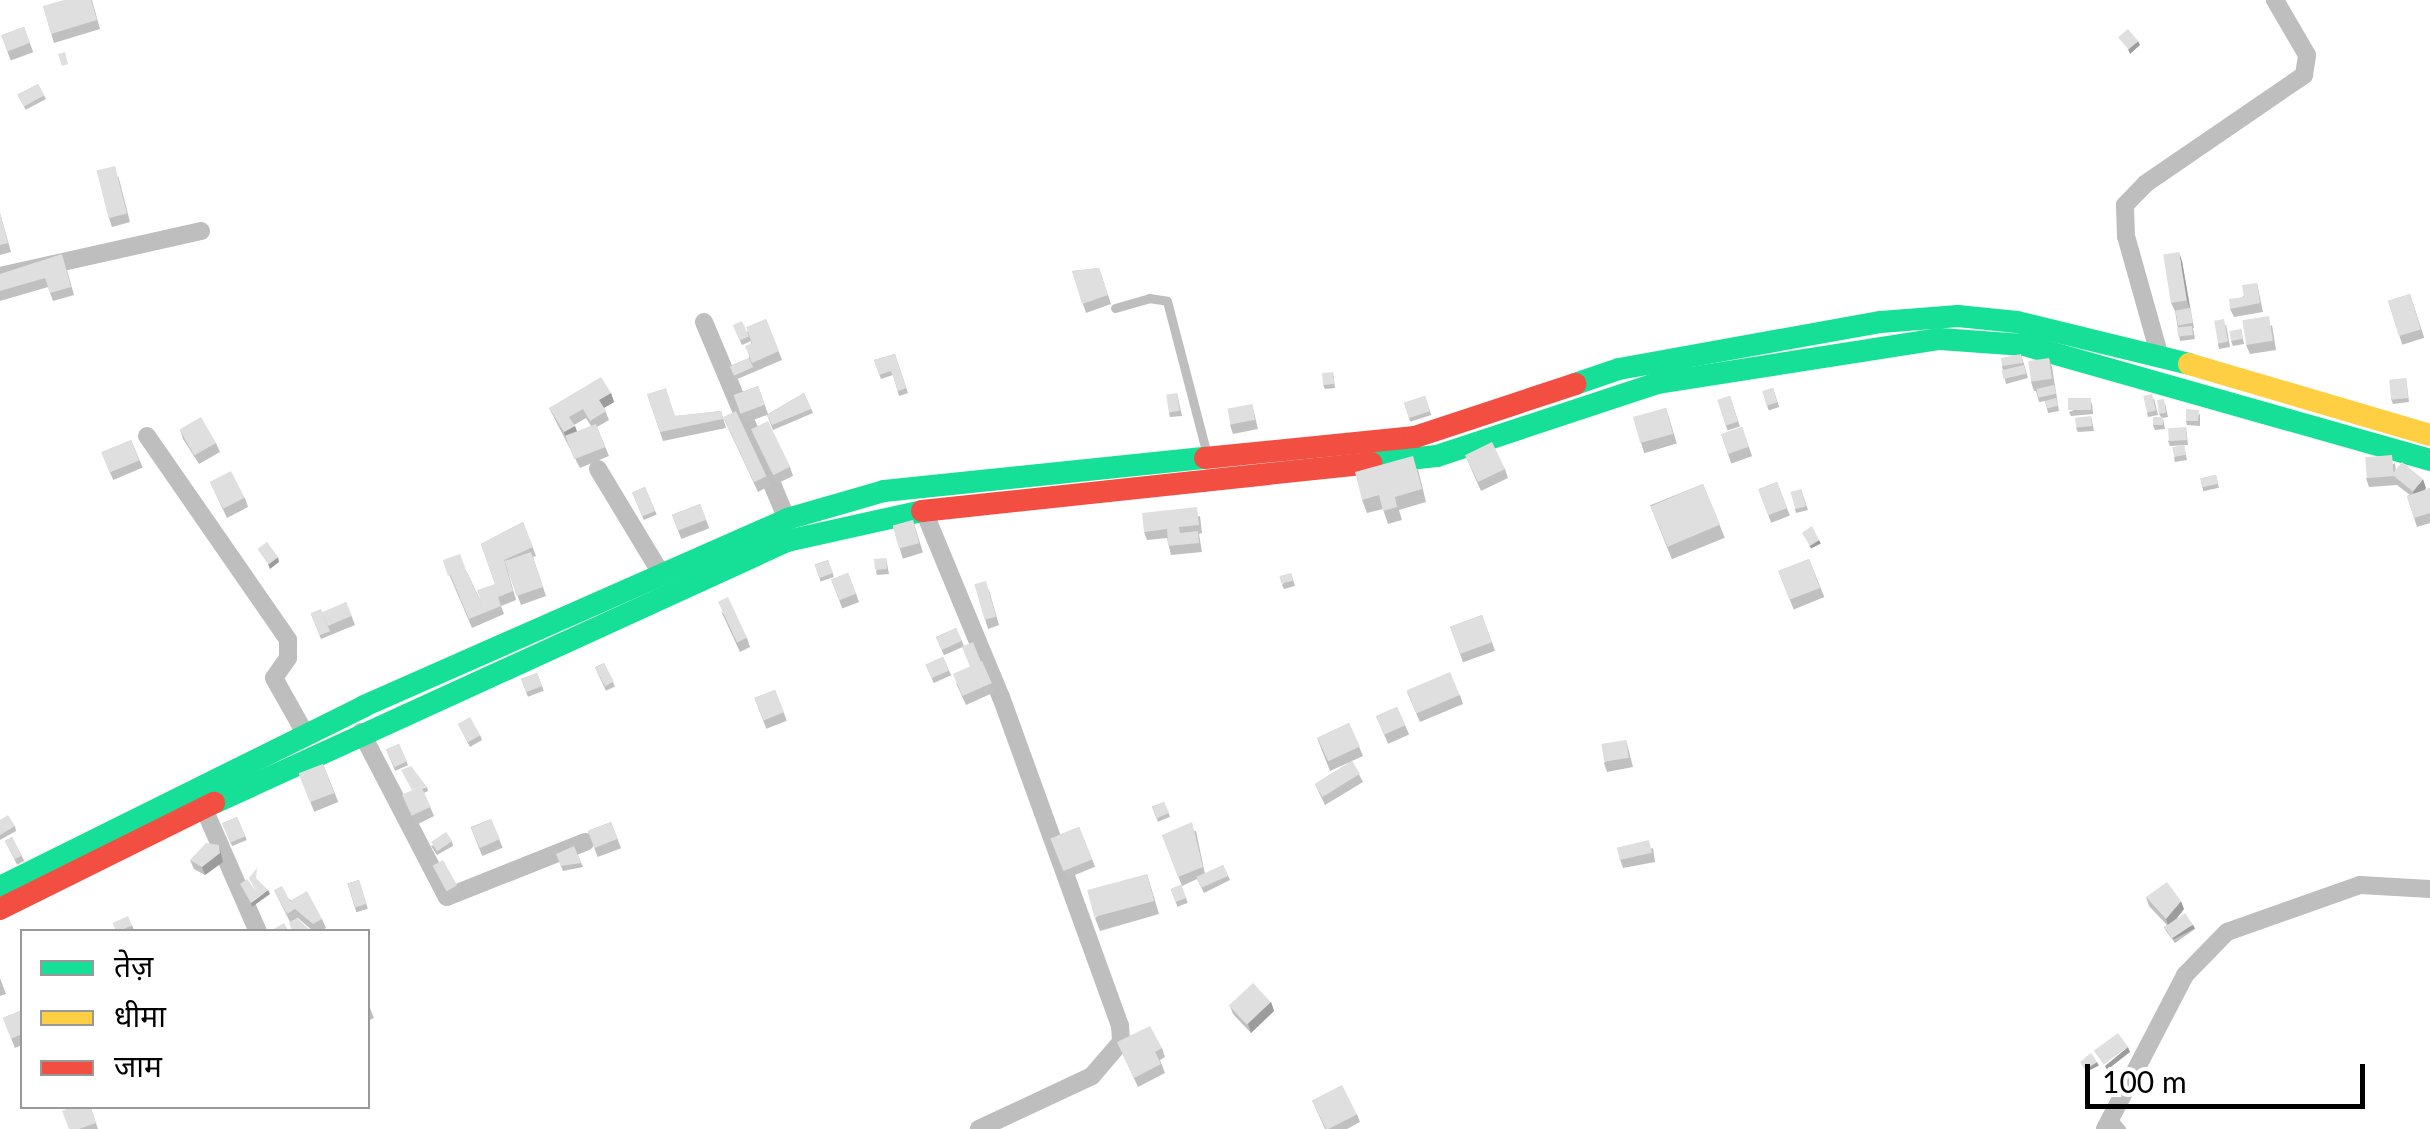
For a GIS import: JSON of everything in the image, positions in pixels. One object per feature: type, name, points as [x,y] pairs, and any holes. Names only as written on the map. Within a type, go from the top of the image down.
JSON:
[{"type":"street","points":[[2160,356],[2126,236],[2125,205],[2145,184],[2304,75],[2307,55],[2275,0]]},
{"type":"street","points":[[0,276],[201,231]]},
{"type":"street","points":[[0,886],[306,735],[787,520],[843,500],[946,482],[1208,463],[1415,437],[1586,377],[1881,322],[1984,318],[2160,356],[2430,434]]},
{"type":"street","points":[[704,322],[787,520]]},
{"type":"street","points":[[0,909],[361,732],[787,540],[923,509],[1437,456],[1658,383],[1940,339],[2024,345],[2194,388],[2430,460]]},
{"type":"street","points":[[147,436],[288,640],[288,658],[274,678],[306,735]]},
{"type":"street","points":[[598,469],[662,575]]},
{"type":"street","points":[[923,509],[1001,698],[1120,1026],[1121,1042],[1092,1076],[979,1129]]},
{"type":"street","points":[[361,732],[447,896],[584,842]]},
{"type":"street","points":[[205,811],[257,929]]},
{"type":"street","points":[[2112,1125],[2185,976],[2228,932],[2360,885],[2430,889]]},
{"type":"lane","points":[[1115,308],[1149,298],[1167,301],[1208,463]]},
{"type":"building","points":[[64,0],[91,0],[97,20],[51,34],[43,6]]},
{"type":"building","points":[[24,27],[30,43],[8,51],[2,36]]},
{"type":"building","points":[[2128,29],[2138,41],[2128,50],[2118,37]]},
{"type":"building","points":[[65,52],[68,64],[62,66],[58,54]]},
{"type":"building","points":[[38,84],[44,95],[24,107],[18,95]]},
{"type":"building","points":[[115,166],[127,214],[108,218],[97,171]]},
{"type":"building","points":[[0,213],[8,243],[0,245]]},
{"type":"building","points":[[2179,252],[2187,300],[2171,303],[2163,255]]},
{"type":"building","points":[[62,254],[71,287],[50,293],[45,278],[0,291],[0,274]]},
{"type":"building","points":[[1099,268],[1108,295],[1082,304],[1072,271]]},
{"type":"building","points":[[2257,283],[2260,303],[2230,309],[2229,299],[2244,297],[2242,285]]},
{"type":"building","points":[[2410,294],[2421,329],[2399,336],[2388,301]]},
{"type":"building","points":[[2190,308],[2193,323],[2178,326],[2175,311]]},
{"type":"building","points":[[2269,316],[2273,341],[2246,345],[2242,320]]},
{"type":"building","points":[[766,319],[779,351],[752,363],[745,346],[752,343],[746,327]]},
{"type":"building","points":[[2224,319],[2228,342],[2218,343],[2214,321]]},
{"type":"building","points":[[742,321],[749,337],[740,341],[733,325]]},
{"type":"building","points":[[2192,326],[2193,335],[2178,337],[2177,328]]},
{"type":"building","points":[[2241,329],[2243,339],[2231,341],[2229,331]]},
{"type":"building","points":[[895,354],[906,388],[898,391],[891,371],[879,375],[874,360]]},
{"type":"building","points":[[2021,354],[2023,363],[2002,366],[2001,358]]},
{"type":"building","points":[[749,358],[753,367],[734,376],[730,367]]},
{"type":"building","points":[[2049,358],[2052,379],[2031,382],[2028,361]]},
{"type":"building","points":[[2024,365],[2026,374],[2004,379],[2002,370]]},
{"type":"building","points":[[1333,372],[1334,384],[1323,385],[1322,373]]},
{"type":"building","points":[[601,377],[611,393],[599,400],[606,411],[590,421],[583,409],[569,417],[575,426],[564,432],[549,408]]},
{"type":"building","points":[[2406,378],[2408,398],[2391,400],[2389,380]]},
{"type":"building","points":[[2054,385],[2056,394],[2038,398],[2036,389]]},
{"type":"building","points":[[758,386],[765,405],[740,414],[734,395]]},
{"type":"building","points":[[666,388],[675,416],[721,411],[723,419],[660,432],[647,394]]},
{"type":"building","points":[[1773,388],[1777,402],[1767,405],[1762,391]]},
{"type":"building","points":[[804,393],[811,409],[772,425],[767,415]]},
{"type":"building","points":[[1177,393],[1180,411],[1169,412],[1166,395]]},
{"type":"building","points":[[2152,394],[2156,411],[2147,413],[2143,396]]},
{"type":"building","points":[[1425,396],[1430,411],[1409,418],[1404,403]]},
{"type":"building","points":[[1730,396],[1738,422],[1725,426],[1718,400]]},
{"type":"building","points":[[2056,398],[2058,406],[2047,408],[2045,401]]},
{"type":"building","points":[[2068,398],[2091,398],[2091,410],[2068,410]]},
{"type":"building","points":[[2164,399],[2166,413],[2159,414],[2157,400]]},
{"type":"building","points":[[1252,404],[1255,420],[1231,424],[1227,409]]},
{"type":"building","points":[[1666,408],[1673,434],[1640,443],[1633,417]]},
{"type":"building","points":[[2186,409],[2199,410],[2198,421],[2186,421]]},
{"type":"building","points":[[736,411],[766,476],[754,482],[723,417]]},
{"type":"building","points":[[2091,416],[2092,426],[2076,428],[2075,418]]},
{"type":"building","points":[[201,417],[216,443],[194,455],[179,430]]},
{"type":"building","points":[[2153,417],[2163,417],[2163,425],[2153,425]]},
{"type":"building","points":[[768,421],[790,467],[773,475],[751,429]]},
{"type":"building","points":[[596,424],[605,447],[574,459],[565,436]]},
{"type":"building","points":[[1742,427],[1749,447],[1728,454],[1721,434]]},
{"type":"building","points":[[2186,427],[2187,440],[2169,441],[2168,428]]},
{"type":"building","points":[[131,440],[139,460],[110,472],[101,452]]},
{"type":"building","points":[[1492,442],[1505,469],[1478,482],[1465,455]]},
{"type":"building","points":[[2184,445],[2186,455],[2174,457],[2172,447]]},
{"type":"building","points":[[2392,455],[2394,476],[2367,478],[2365,457]]},
{"type":"building","points":[[1413,456],[1422,489],[1395,497],[1397,507],[1383,511],[1379,495],[1362,500],[1355,472]]},
{"type":"building","points":[[2402,462],[2423,479],[2413,491],[2392,474]]},
{"type":"building","points":[[231,471],[245,498],[223,509],[210,482]]},
{"type":"building","points":[[2216,475],[2218,484],[2202,487],[2200,479]]},
{"type":"building","points":[[1777,482],[1787,508],[1768,515],[1758,489]]},
{"type":"building","points":[[1703,484],[1720,525],[1668,547],[1651,506]]},
{"type":"building","points":[[645,487],[655,511],[642,516],[632,492]]},
{"type":"building","points":[[2430,488],[2430,513],[2414,518],[2407,496]]},
{"type":"building","points":[[1801,489],[1806,506],[1795,509],[1790,492]]},
{"type":"building","points":[[700,504],[706,520],[678,531],[672,515]]},
{"type":"building","points":[[1197,507],[1199,525],[1179,527],[1180,533],[1198,531],[1199,543],[1168,546],[1167,529],[1144,532],[1142,513]]},
{"type":"building","points":[[913,520],[919,543],[899,549],[893,525]]},
{"type":"building","points":[[523,522],[533,547],[504,560],[513,591],[498,597],[501,606],[469,619],[450,574],[465,568],[482,605],[477,590],[495,584],[481,544]]},
{"type":"building","points":[[1812,526],[1819,540],[1810,546],[1802,533]]},
{"type":"building","points":[[267,542],[278,557],[268,564],[257,549]]},
{"type":"building","points":[[531,552],[543,587],[517,596],[505,561]]},
{"type":"building","points":[[460,554],[466,570],[448,576],[443,560]]},
{"type":"building","points":[[886,558],[887,569],[875,570],[874,559]]},
{"type":"building","points":[[1809,559],[1820,588],[1789,600],[1778,571]]},
{"type":"building","points":[[828,560],[833,573],[820,578],[815,565]]},
{"type":"building","points":[[848,573],[856,593],[840,600],[831,580]]},
{"type":"building","points":[[1291,573],[1293,581],[1281,584],[1279,576]]},
{"type":"building","points":[[986,581],[996,617],[985,620],[974,584]]},
{"type":"building","points":[[728,597],[747,638],[737,642],[718,602]]},
{"type":"building","points":[[346,602],[352,616],[328,626],[322,612]]},
{"type":"building","points":[[321,609],[330,631],[320,635],[311,613]]},
{"type":"building","points":[[1482,615],[1492,642],[1460,654],[1450,627]]},
{"type":"building","points":[[956,628],[962,641],[942,650],[936,637]]},
{"type":"building","points":[[973,642],[981,662],[970,667],[962,646]]},
{"type":"building","points":[[943,657],[949,671],[931,678],[926,664]]},
{"type":"building","points":[[982,661],[992,683],[963,696],[953,674]]},
{"type":"building","points":[[604,663],[614,682],[605,686],[595,668]]},
{"type":"building","points":[[1450,672],[1460,695],[1417,713],[1407,690]]},
{"type":"building","points":[[537,673],[542,686],[526,692],[521,679]]},
{"type":"building","points":[[775,690],[784,712],[764,720],[755,698]]},
{"type":"building","points":[[1397,707],[1405,725],[1384,735],[1376,716]]},
{"type":"building","points":[[470,717],[480,735],[468,742],[458,724]]},
{"type":"building","points":[[1349,723],[1360,747],[1328,761],[1317,738]]},
{"type":"building","points":[[1626,740],[1629,758],[1604,762],[1601,744]]},
{"type":"building","points":[[399,744],[407,761],[394,767],[386,750]]},
{"type":"building","points":[[1352,761],[1360,774],[1323,797],[1315,784]]},
{"type":"building","points":[[323,764],[334,793],[310,802],[299,773]]},
{"type":"building","points":[[411,766],[427,787],[412,790],[401,770]]},
{"type":"building","points":[[421,786],[431,807],[412,816],[402,795]]},
{"type":"building","points":[[1164,802],[1169,813],[1157,818],[1152,807]]},
{"type":"building","points":[[8,815],[15,826],[0,835],[0,820]]},
{"type":"building","points":[[237,817],[245,836],[230,843],[222,823]]},
{"type":"building","points":[[491,819],[500,839],[480,848],[471,828]]},
{"type":"building","points":[[611,822],[618,839],[595,848],[588,831]]},
{"type":"building","points":[[1192,822],[1203,867],[1178,877],[1162,835]]},
{"type":"building","points":[[1079,827],[1092,859],[1063,871],[1050,839]]},
{"type":"building","points":[[446,832],[452,841],[437,851],[431,842]]},
{"type":"building","points":[[12,837],[22,856],[15,859],[5,841]]},
{"type":"building","points":[[1649,840],[1652,853],[1620,860],[1617,847]]},
{"type":"building","points":[[206,843],[219,845],[220,853],[202,867],[190,860]]},
{"type":"building","points":[[574,846],[581,863],[561,866],[556,854]]},
{"type":"building","points":[[443,860],[457,885],[447,891],[433,866]]},
{"type":"building","points":[[1223,865],[1228,876],[1201,888],[1197,877]]},
{"type":"building","points":[[257,868],[256,878],[268,890],[251,903],[240,884],[247,879],[256,891],[249,878]]},
{"type":"building","points":[[1147,874],[1154,901],[1094,917],[1087,890]]},
{"type":"building","points":[[359,880],[367,904],[355,907],[348,884]]},
{"type":"building","points":[[2167,882],[2181,901],[2166,919],[2146,897]]},
{"type":"building","points":[[1181,885],[1186,898],[1176,902],[1171,889]]},
{"type":"building","points":[[282,886],[290,901],[307,891],[322,919],[313,924],[295,909],[287,914],[274,890]]},
{"type":"building","points":[[2185,913],[2193,925],[2172,939],[2164,927]]},
{"type":"building","points":[[128,916],[132,925],[115,929],[112,923]]},
{"type":"building","points":[[297,918],[309,929],[292,929],[289,923]]},
{"type":"building","points":[[1253,983],[1271,1002],[1247,1025],[1229,1006]]},
{"type":"building","points":[[20,1011],[20,1035],[11,1039],[3,1018]]},
{"type":"building","points":[[1150,1026],[1162,1048],[1155,1052],[1161,1064],[1134,1078],[1117,1042]]},
{"type":"building","points":[[2118,1033],[2128,1047],[2104,1064],[2094,1051]]},
{"type":"building","points":[[2091,1053],[2097,1062],[2085,1070],[2080,1062]]},
{"type":"building","points":[[1342,1085],[1357,1114],[1326,1129],[1312,1100]]},
{"type":"building","points":[[91,1109],[96,1123],[69,1129],[62,1111]]},
{"type":"traffic: fast","points":[[1575,384],[1619,369],[1881,322],[1958,316],[2017,322],[2189,364]]},
{"type":"traffic: fast","points":[[1371,463],[1437,456],[1658,383],[1940,339],[2024,345],[2430,460]]},
{"type":"traffic: fast","points":[[0,887],[364,706],[787,519],[884,491],[1205,458]]},
{"type":"traffic: fast","points":[[214,803],[787,541],[922,511]]},
{"type":"traffic: slow","points":[[2189,364],[2430,435]]},
{"type":"traffic: jam","points":[[1205,458],[1415,437],[1575,384]]},
{"type":"traffic: jam","points":[[922,511],[1371,463]]},
{"type":"traffic: jam","points":[[0,909],[214,803]]}]
